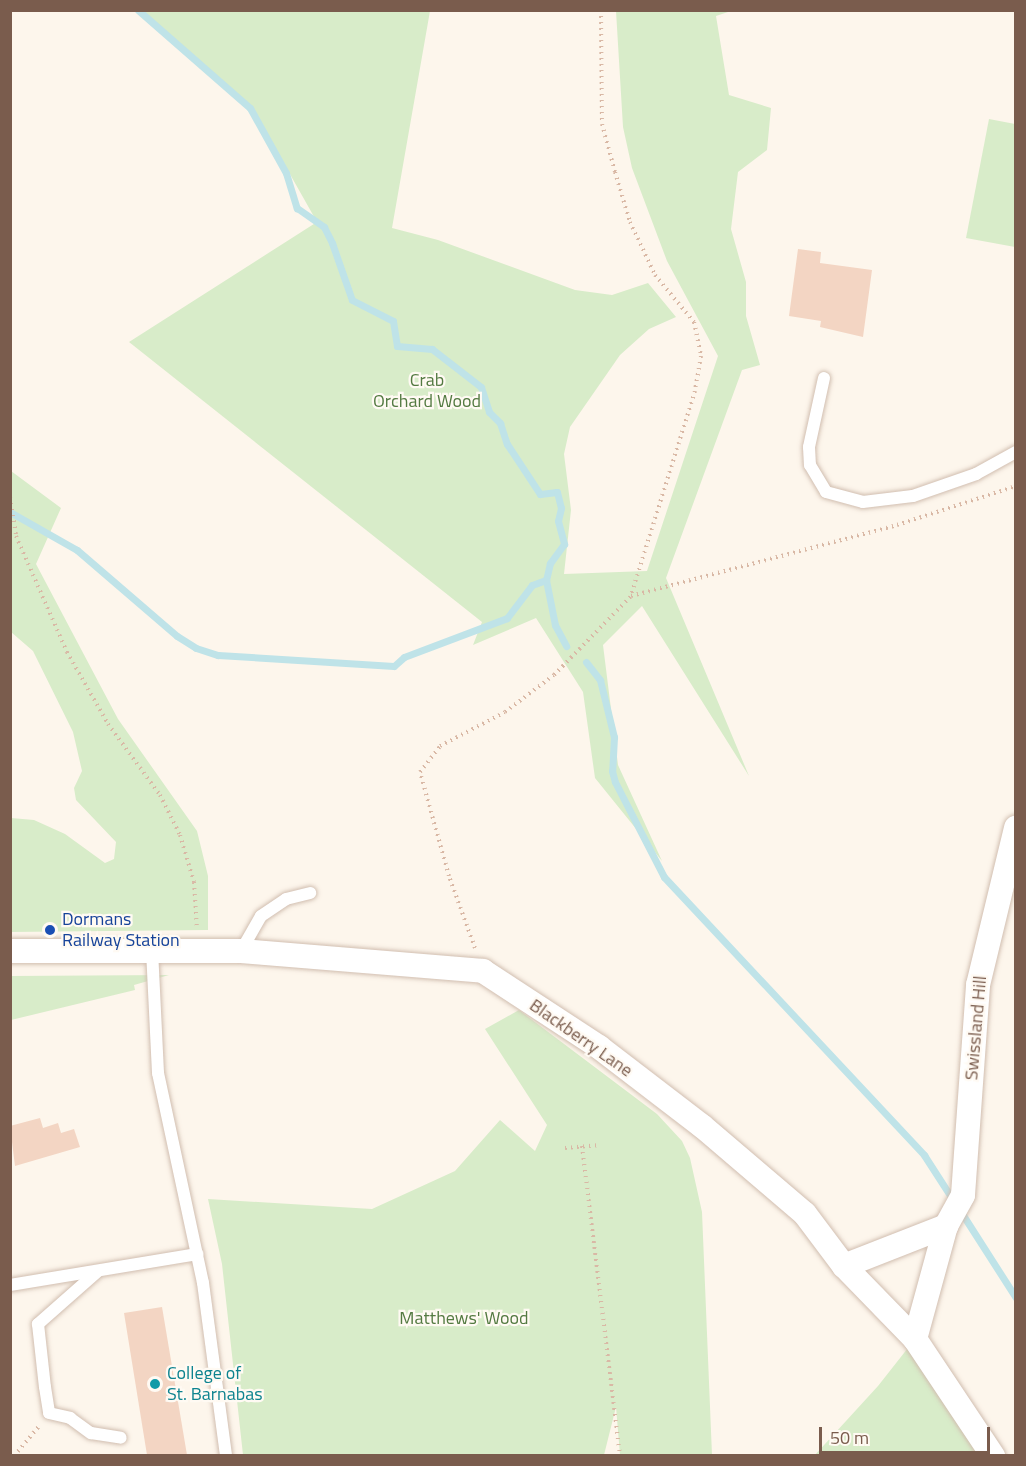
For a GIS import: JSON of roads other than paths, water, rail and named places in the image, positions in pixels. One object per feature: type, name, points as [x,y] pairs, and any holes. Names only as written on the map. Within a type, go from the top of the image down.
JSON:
[{"type":"street","name":"Swissland Hill","points":[[915,1339],[946,1226],[963,1195],[978,986],[1016,828]]},
{"type":"street","name":"Blackberry Lane","points":[[10,951],[241,951],[483,971],[599,1047],[702,1126],[805,1214],[844,1266],[915,1339],[993,1455]]},
{"type":"street","points":[[844,1266],[946,1226]]},
{"type":"lane","points":[[824,378],[809,447],[810,465],[826,492],[863,502],[913,496],[976,474],[1016,452]]},
{"type":"lane","points":[[241,951],[261,916],[286,898],[310,893]]},
{"type":"lane","points":[[152,950],[158,1073],[197,1254],[226,1455]]},
{"type":"lane","points":[[10,1285],[197,1254]]},
{"type":"lane","points":[[97,1272],[38,1324],[49,1413],[70,1418],[91,1433],[121,1437]]},
{"type":"waterway","points":[[138,10],[250,108],[286,173],[297,208],[324,227],[352,300],[393,321],[397,346],[432,349],[481,387],[489,412],[500,423],[507,444],[540,494],[557,492],[561,508],[558,521],[564,544],[550,563],[546,580],[555,625],[566,646]]},
{"type":"waterway","points":[[10,512],[77,550],[177,636],[196,648],[218,655],[394,666],[404,657],[507,618],[532,585],[546,580]]},
{"type":"waterway","points":[[586,662],[600,680],[614,737],[612,771],[615,782],[664,877],[924,1155],[953,1200]]},
{"type":"waterway","points":[[961,1212],[1016,1298]]},
{"type":"place","name":"Dormans Railway Station","points":[[50,930]]},
{"type":"place","name":"College of St. Barnabas","points":[[155,1384]]},
{"type":"park label","name":"Crab Orchard Wood","points":[[427,391]]},
{"type":"park label","name":"Matthews' Wood","points":[[464,1318]]}]
